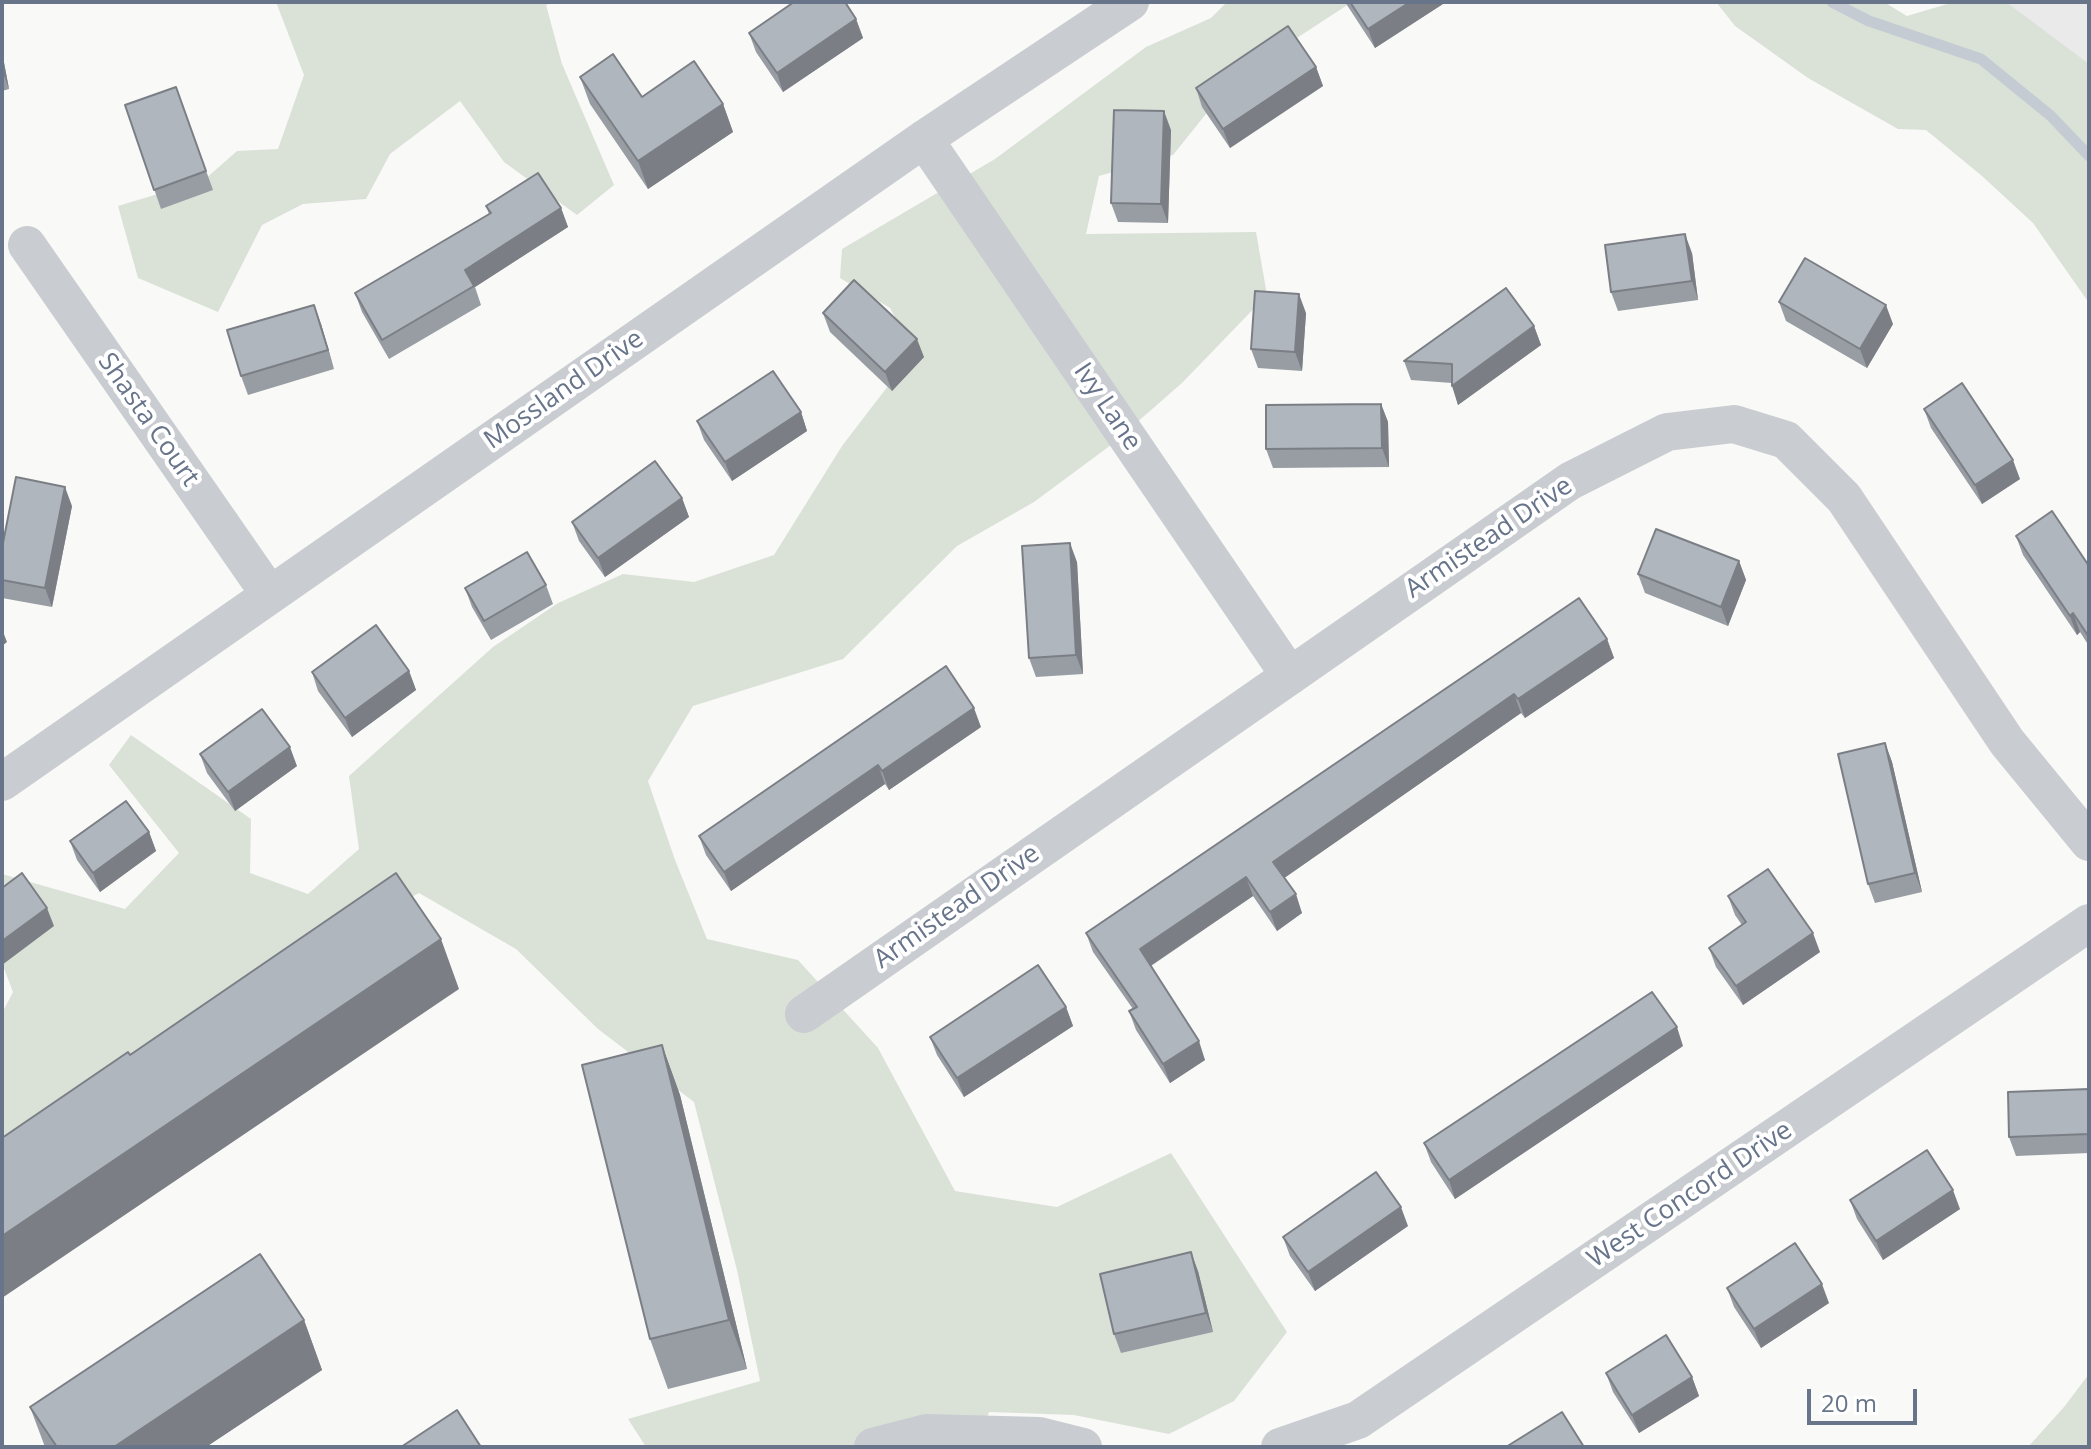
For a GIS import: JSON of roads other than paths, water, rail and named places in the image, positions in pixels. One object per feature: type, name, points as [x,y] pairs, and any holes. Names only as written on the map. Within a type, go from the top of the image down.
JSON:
[{"type":"street","name":"Mossland Drive","points":[[2,782],[924,139],[1130,2]]},
{"type":"street","name":"Ivy Lane","points":[[924,139],[1290,676]]},
{"type":"street","name":"Shasta Court","points":[[27,245],[270,595]]},
{"type":"street","name":"Armistead Drive","points":[[804,1014],[1570,481],[1667,432],[1734,424],[1786,440],[1844,498],[2007,742],[2089,842]]},
{"type":"street","name":"West Concord Drive","points":[[1280,1447],[1358,1420],[2089,923]]},
{"type":"street","points":[[873,1447],[927,1433],[1039,1436],[1083,1447]]},
{"type":"waterway","points":[[1832,2],[1869,21],[1981,59],[2051,116],[2089,156]]}]
